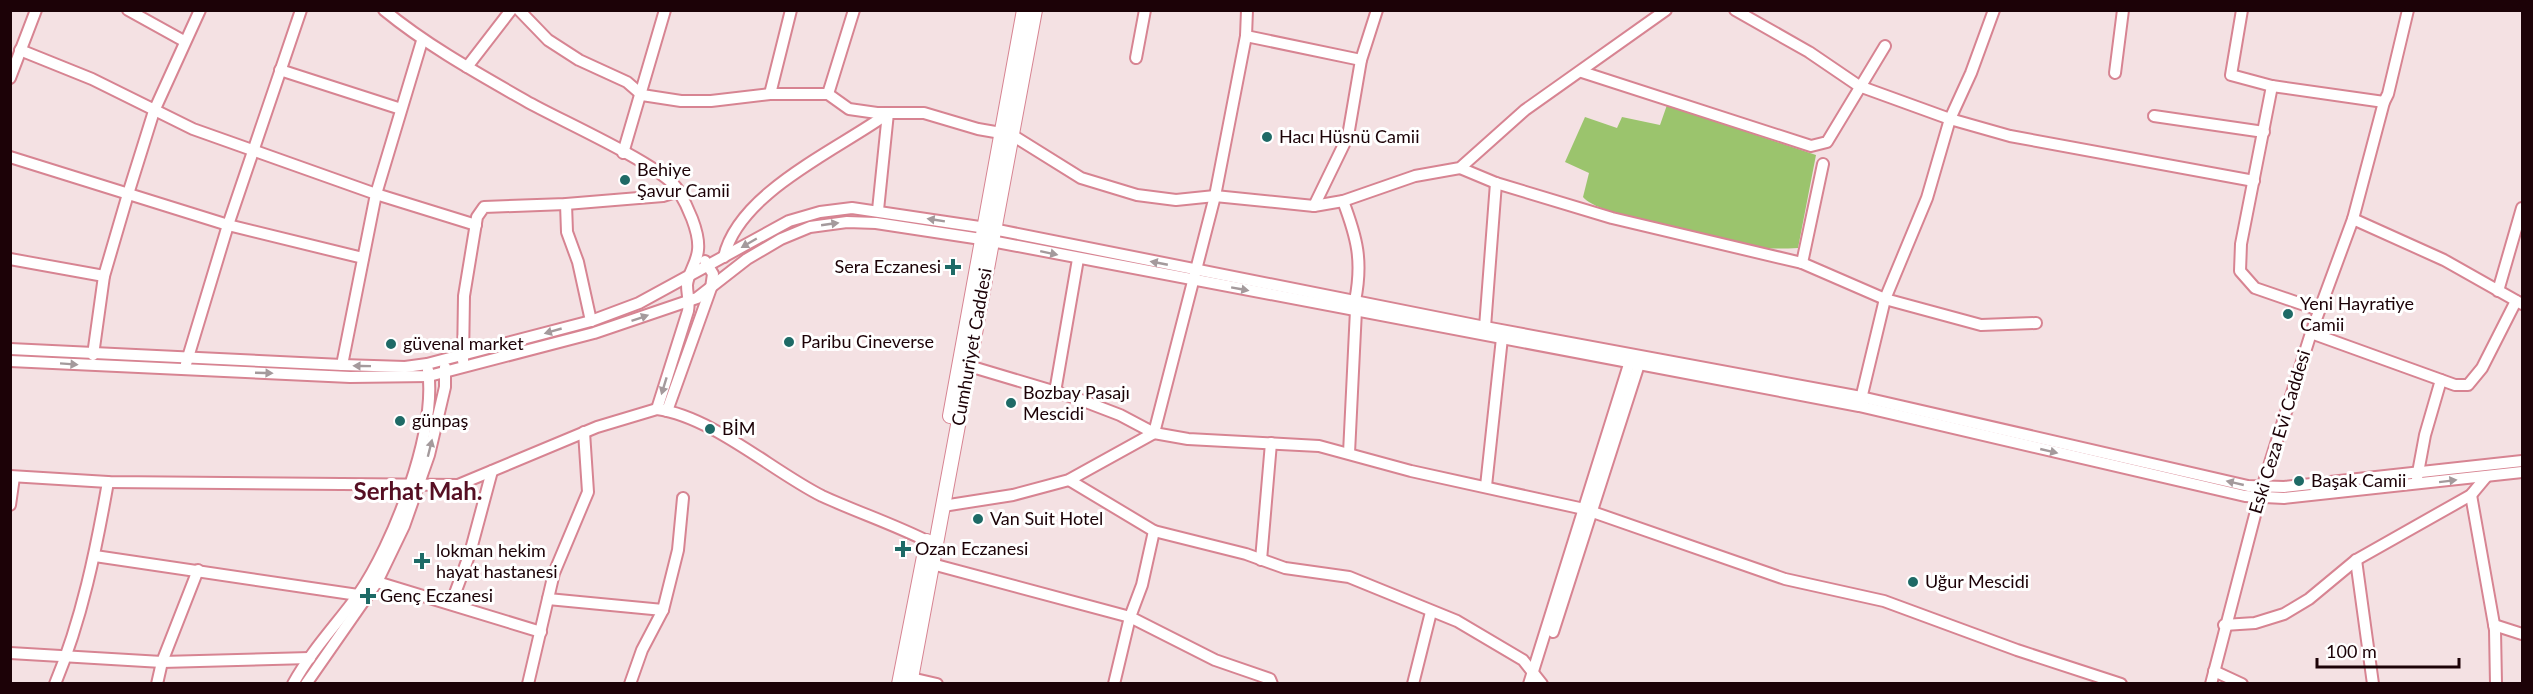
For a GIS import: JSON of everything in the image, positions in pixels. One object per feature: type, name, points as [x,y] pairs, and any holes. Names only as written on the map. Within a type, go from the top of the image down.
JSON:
[{"type":"main road","name":"Cumhuriyet Caddesi","points":[[1006,134],[1024,10]]},
{"type":"main road","name":"Cumhuriyet Caddesi","points":[[906,682],[927,541],[1006,134],[1035,10]]},
{"type":"main road","name":"Cumhuriyet Caddesi","points":[[906,682],[932,564],[969,366],[987,234]]},
{"type":"street","points":[[10,78],[36,10]]},
{"type":"street","points":[[128,10],[184,41]]},
{"type":"street","points":[[93,355],[104,276],[128,194],[154,111],[200,10]]},
{"type":"street","points":[[186,364],[228,225],[301,10]]},
{"type":"street","points":[[384,10],[422,41],[671,180],[679,191],[696,234],[698,250],[689,276],[690,300],[662,410]]},
{"type":"street","points":[[467,67],[511,10]]},
{"type":"street","points":[[519,10],[548,40],[579,60],[627,82],[642,95],[681,101],[711,101],[770,94],[828,94],[849,109],[924,113],[978,129],[1006,134],[1081,178],[1137,195],[1176,200],[1215,196],[1314,206],[1343,201],[1415,176],[1460,168],[1525,110],[1582,72],[1666,10]]},
{"type":"street","points":[[623,153],[642,95],[665,10]]},
{"type":"street","points":[[770,94],[792,10]]},
{"type":"street","points":[[828,94],[854,10]]},
{"type":"street","points":[[1136,58],[1145,10]]},
{"type":"street","points":[[943,506],[1013,495],[1069,480],[1154,433],[1215,196],[1246,36],[1247,10]]},
{"type":"street","points":[[1314,206],[1348,136],[1361,60],[1377,10]]},
{"type":"street","points":[[1735,10],[1809,52],[1859,86],[1950,119],[2010,136],[2254,181]]},
{"type":"street","points":[[1860,402],[1885,299],[1927,198],[1950,119],[1971,73],[1994,10]]},
{"type":"street","points":[[2115,73],[2123,10]]},
{"type":"street","points":[[2242,10],[2230,75],[2272,86],[2384,102]]},
{"type":"street","name":"Eski Ceza Evi Caddesi","points":[[2211,684],[2224,625],[2260,493],[2310,333],[2353,219],[2388,94],[2408,10]]},
{"type":"street","points":[[1246,36],[1361,60]]},
{"type":"street","points":[[342,365],[376,194],[422,41]]},
{"type":"street","points":[[1582,72],[1811,146],[1827,142],[1884,46]]},
{"type":"street","points":[[20,50],[92,79],[193,129],[376,194],[476,225]]},
{"type":"street","points":[[280,70],[400,109]]},
{"type":"street","points":[[2272,86],[2241,244],[2240,271],[2255,288],[2319,310]]},
{"type":"street","points":[[878,210],[888,112]]},
{"type":"street","points":[[724,257],[728,240],[739,224],[783,181],[888,112]]},
{"type":"street","points":[[2154,116],[2264,132]]},
{"type":"street","points":[[10,158],[228,225],[363,258]]},
{"type":"street","points":[[1802,263],[1823,164]]},
{"type":"street","points":[[1460,168],[1496,183],[1612,218],[1802,263],[1885,299],[1981,325],[2036,323]]},
{"type":"street","points":[[1485,327],[1496,183]]},
{"type":"street","points":[[463,362],[465,296],[477,218],[484,207],[566,204],[663,196],[679,191]]},
{"type":"street","points":[[1343,201],[1356,236],[1361,268],[1355,306],[1349,453]]},
{"type":"street","points":[[566,204],[567,232],[578,262],[591,321]]},
{"type":"street","points":[[2498,291],[2523,208]]},
{"type":"street","points":[[10,349],[350,377],[429,376],[445,367],[591,321],[639,303],[775,228],[804,216],[836,209],[878,210],[987,234],[1355,306],[1502,338],[1860,402],[2260,493],[2417,479],[2486,477],[2523,472]]},
{"type":"street","points":[[2310,333],[2456,385],[2468,385],[2482,368],[2519,302],[2444,260],[2353,219]]},
{"type":"street","points":[[463,362],[594,333],[690,300],[711,288],[730,271],[781,239],[795,232],[828,224],[876,223],[987,234],[1078,260],[1195,275]]},
{"type":"street","points":[[662,410],[711,288],[713,274],[698,250]]},
{"type":"street","points":[[10,259],[104,276]]},
{"type":"street","points":[[1055,392],[1078,260]]},
{"type":"street","points":[[1355,306],[1485,327],[1635,360]]},
{"type":"street","points":[[1486,486],[1502,338]]},
{"type":"street","points":[[1536,680],[1635,360]]},
{"type":"street","points":[[10,361],[405,367],[428,364],[445,367]]},
{"type":"street","points":[[293,684],[358,595],[383,554],[415,487],[429,402],[428,364]]},
{"type":"street","points":[[969,366],[1055,392],[1120,415],[1154,433],[1188,439],[1319,446],[1411,471],[1588,510],[1785,579],[1884,601],[2027,654],[2121,684]]},
{"type":"street","points":[[306,684],[377,582],[391,556],[441,404],[445,367]]},
{"type":"street","points":[[2417,479],[2441,380]]},
{"type":"street","points":[[10,505],[12,476],[108,482],[415,487],[458,485],[584,432],[662,410],[710,429],[822,496],[927,541]]},
{"type":"street","points":[[528,684],[554,573],[588,492],[584,432]]},
{"type":"street","points":[[1261,560],[1271,443]]},
{"type":"street","points":[[2417,479],[2523,461]]},
{"type":"street","points":[[451,604],[468,562],[492,471]]},
{"type":"street","points":[[2224,625],[2255,623],[2284,614],[2309,598],[2356,560],[2471,495],[2486,477]]},
{"type":"street","points":[[1069,480],[1154,531],[1285,568],[1349,577],[1457,621],[1523,660],[1536,680]]},
{"type":"street","points":[[56,684],[95,556],[108,482]]},
{"type":"street","points":[[2471,495],[2494,625],[2496,684]]},
{"type":"street","points":[[630,684],[642,650],[663,610],[678,550],[683,498]]},
{"type":"street","points":[[1114,684],[1130,617],[1142,585],[1154,531]]},
{"type":"street","points":[[95,556],[358,595]]},
{"type":"street","points":[[2356,560],[2373,684]]},
{"type":"street","points":[[932,564],[1130,617],[1215,660],[1270,678],[1272,684]]},
{"type":"street","points":[[157,684],[162,662],[198,570]]},
{"type":"street","points":[[377,582],[541,632]]},
{"type":"street","points":[[548,599],[663,610]]},
{"type":"street","points":[[1413,684],[1431,612]]},
{"type":"street","points":[[2494,625],[2523,634]]},
{"type":"street","points":[[10,653],[162,662],[310,658]]},
{"type":"street","points":[[2214,671],[2242,684]]},
{"type":"street","points":[[906,682],[937,684]]},
{"type":"green space","points":[[1667,105],[1816,155],[1798,248],[1753,247],[1687,233],[1633,219],[1592,204],[1583,197],[1589,173],[1565,162],[1585,117],[1617,128],[1622,117],[1660,125]]},
{"type":"place","name":"Hacı Hüsnü Camii","points":[[1267,137]]},
{"type":"place","name":"Behiye Şavur Camii","points":[[625,180]]},
{"type":"place","name":"Sera Eczanesi","points":[[953,267]]},
{"type":"place","name":"Yeni Hayratiye Camii","points":[[2288,314]]},
{"type":"place","name":"Paribu Cineverse","points":[[789,342]]},
{"type":"place","name":"güvenal market","points":[[391,344]]},
{"type":"place","name":"Bozbay Pasajı Mescidi","points":[[1011,403]]},
{"type":"place","name":"günpaş","points":[[400,421]]},
{"type":"place","name":"BİM","points":[[710,429]]},
{"type":"place","name":"Başak Camii","points":[[2299,481]]},
{"type":"place","name":"Van Suit Hotel","points":[[978,519]]},
{"type":"place","name":"Ozan Eczanesi","points":[[903,549]]},
{"type":"place","name":"lokman hekim hayat hastanesi","points":[[422,561]]},
{"type":"place","name":"Uğur Mescidi","points":[[1913,582]]},
{"type":"place","name":"Genç Eczanesi","points":[[368,596]]},
{"type":"district","name":"Serhat Mah.","points":[[418,492]]}]
